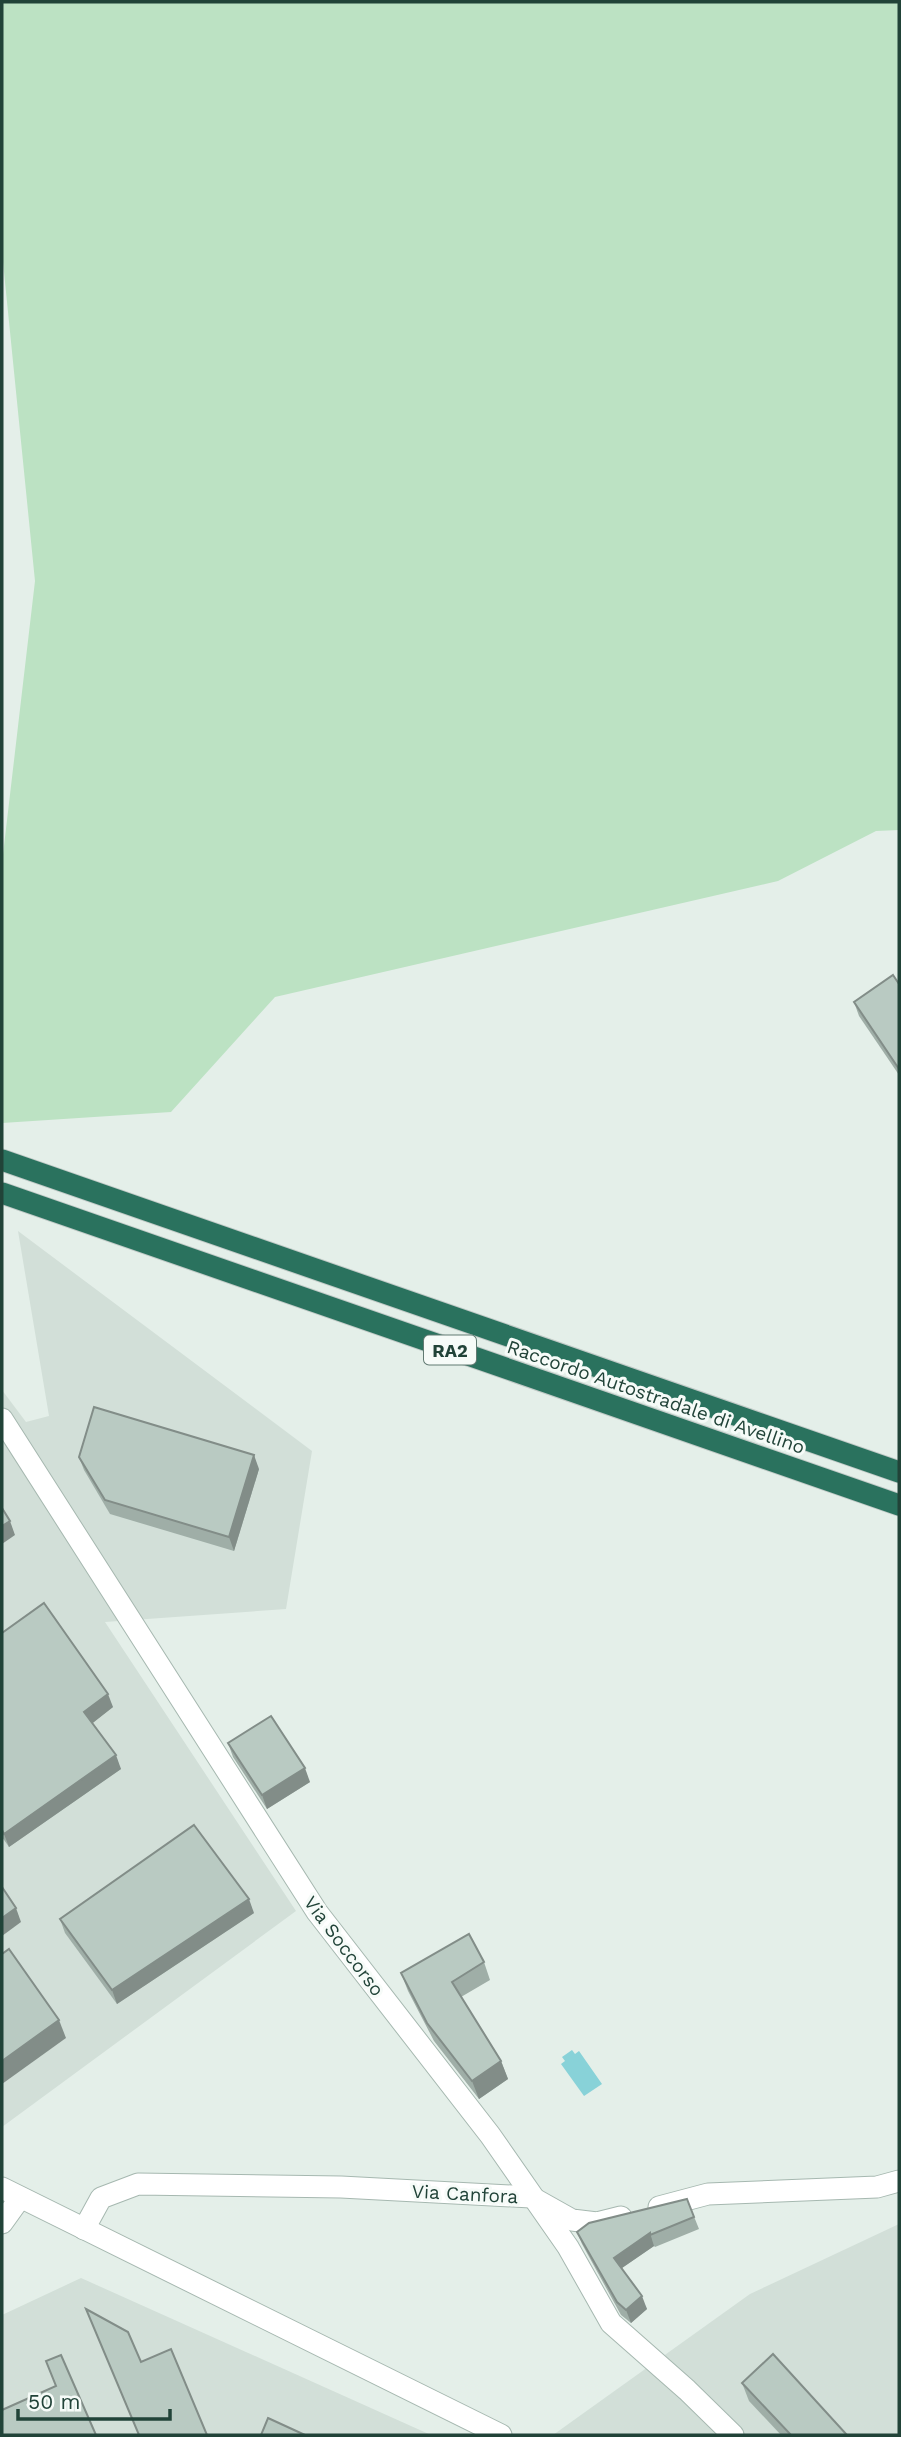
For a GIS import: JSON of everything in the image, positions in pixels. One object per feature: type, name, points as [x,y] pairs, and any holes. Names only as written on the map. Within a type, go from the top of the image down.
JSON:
[{"type":"highway","name":"Raccordo Autostradale di Avellino","points":[[2,1160],[899,1472]]},
{"type":"highway","name":"Raccordo Autostradale di Avellino","points":[[2,1193],[899,1506]]},
{"type":"street","name":"Via Soccorso","points":[[2,1419],[317,1912],[490,2135],[568,2247],[611,2323],[733,2435]]},
{"type":"street","name":"Via Canfora","points":[[84,2230],[101,2199],[138,2184],[341,2187],[531,2197],[572,2220],[597,2223],[708,2194],[877,2187],[899,2181]]},
{"type":"street","points":[[2,2223],[11,2193],[501,2435]]},
{"type":"shaded area","points":[[18,1231],[312,1451],[286,1609],[105,1622],[296,1911],[2,2127],[2,1390],[26,1422],[49,1416]]},
{"type":"shaded area","points":[[899,2224],[899,2435],[553,2435],[750,2294]]},
{"type":"shaded area","points":[[81,2278],[431,2435],[2,2435],[2,2315]]},
{"type":"green space","points":[[2,2],[899,2],[899,830],[876,831],[778,881],[275,997],[171,1112],[2,1123],[2,863],[35,581],[2,252]]},
{"type":"water","points":[[572,2050],[575,2054],[579,2051],[602,2084],[584,2096],[561,2064],[565,2061],[562,2057]]},
{"type":"building","points":[[893,975],[899,984],[899,1069],[854,1002]]},
{"type":"building","points":[[94,1407],[254,1455],[229,1537],[105,1500],[79,1457]]},
{"type":"building","points":[[2,1508],[10,1521],[2,1526]]},
{"type":"building","points":[[44,1603],[108,1694],[84,1712],[116,1755],[4,1834],[2,1633]]},
{"type":"building","points":[[271,1716],[305,1768],[262,1795],[228,1743]]},
{"type":"building","points":[[194,1825],[249,1899],[112,1990],[60,1919]]},
{"type":"building","points":[[2,1887],[16,1908],[2,1918]]},
{"type":"building","points":[[469,1934],[484,1962],[452,1982],[501,2061],[472,2081],[427,2023],[401,1973]]},
{"type":"building","points":[[9,1949],[59,2020],[2,2061],[2,1954]]},
{"type":"building","points":[[687,2199],[694,2217],[650,2233],[614,2258],[642,2296],[626,2310],[617,2302],[577,2232],[589,2223]]},
{"type":"building","points":[[86,2309],[128,2332],[141,2362],[171,2349],[207,2435],[139,2435]]},
{"type":"building","points":[[773,2354],[847,2435],[791,2435],[742,2383]]},
{"type":"building","points":[[61,2355],[96,2435],[2,2435],[2,2410],[56,2386],[46,2361]]},
{"type":"building","points":[[268,2418],[305,2435],[261,2435]]}]
